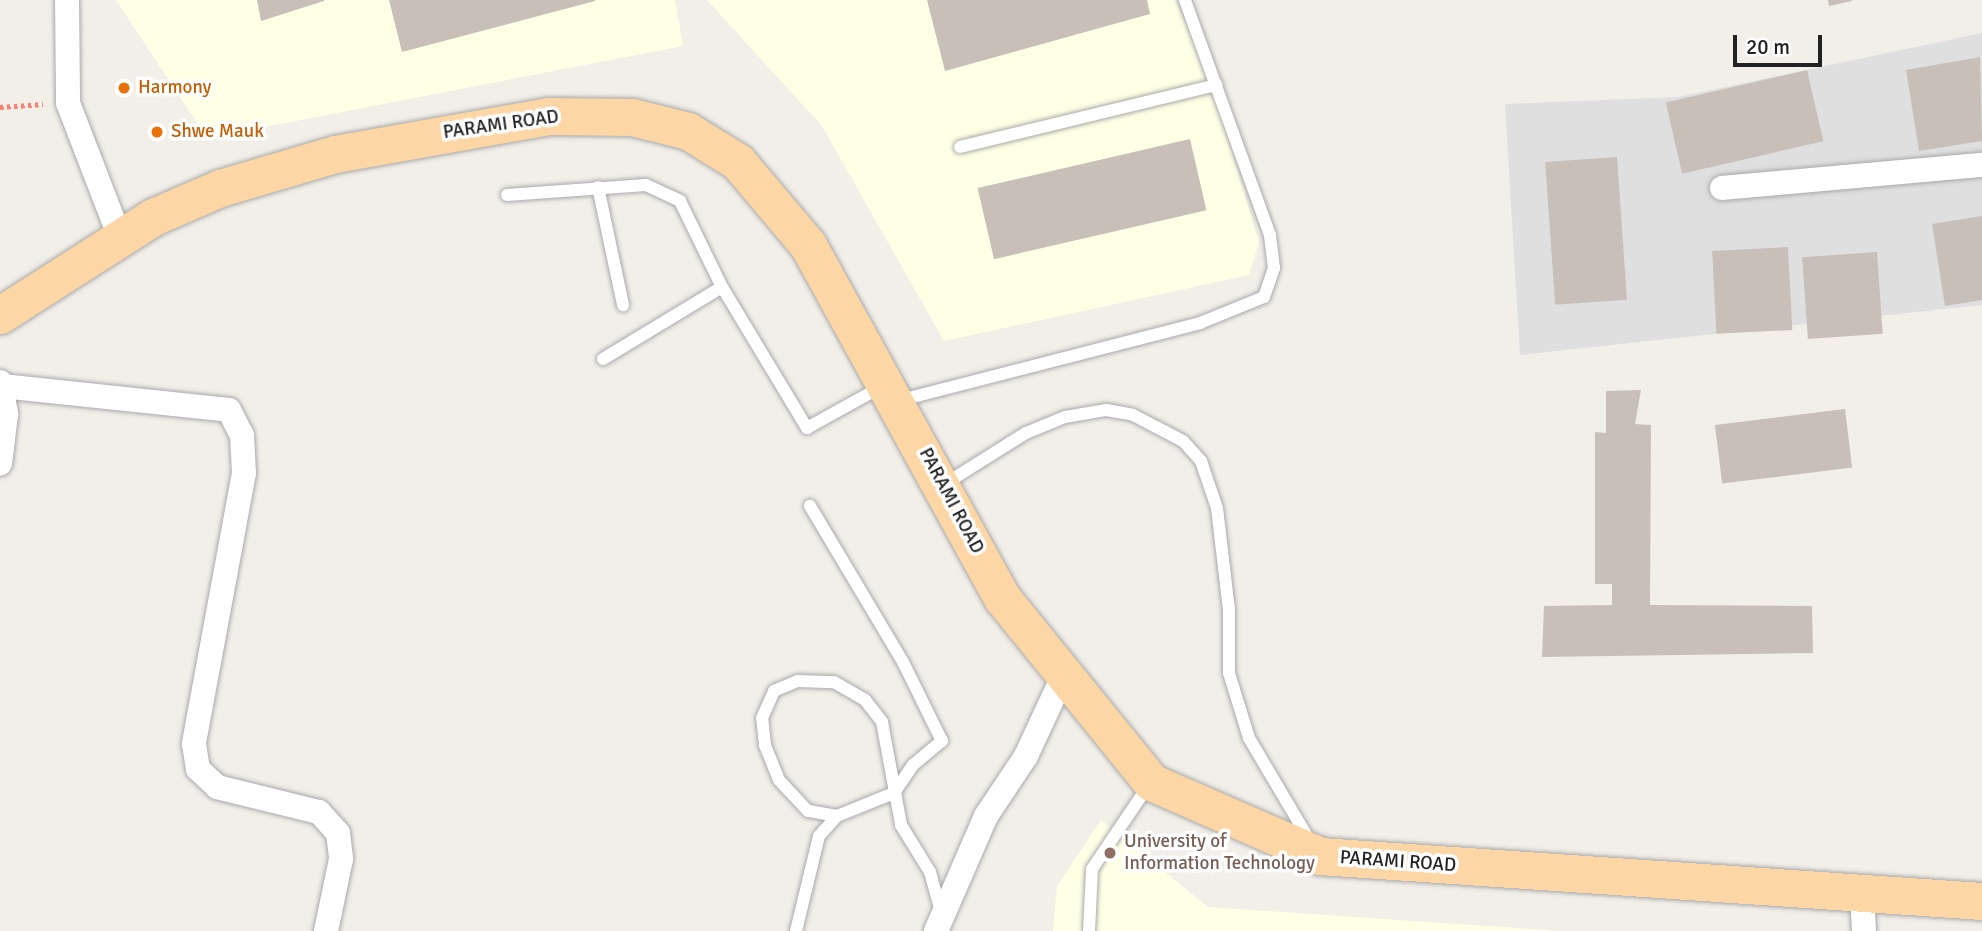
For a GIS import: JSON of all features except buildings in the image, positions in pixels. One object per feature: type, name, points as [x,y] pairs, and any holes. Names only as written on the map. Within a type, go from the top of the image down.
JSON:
[{"type":"main road","name":"PARAMI ROAD","points":[[0,315],[121,238],[220,188],[335,154],[549,116],[632,117],[688,131],[738,162],[830,277],[1003,599],[1151,782],[1320,856],[1982,901]]},
{"type":"street","points":[[67,0],[68,103],[121,238]]},
{"type":"street","points":[[1721,188],[1982,165]]},
{"type":"street","points":[[0,464],[1,384],[229,410],[242,435],[244,474],[194,744],[198,769],[217,787],[319,812],[338,833],[341,859],[326,931]]},
{"type":"street","points":[[939,923],[986,816],[1026,756],[1064,674]]},
{"type":"street","points":[[1862,893],[1864,931]]},
{"type":"lane","points":[[507,195],[646,185],[680,201],[722,287],[807,428],[892,392],[1200,323],[1264,297],[1274,268],[1270,234],[1185,0]]},
{"type":"lane","points":[[960,147],[1217,85]]},
{"type":"lane","points":[[598,187],[623,305]]},
{"type":"lane","points":[[603,359],[722,287]]},
{"type":"lane","points":[[942,485],[1026,433],[1065,417],[1106,410],[1133,415],[1183,441],[1201,461],[1217,508],[1229,610],[1228,673],[1249,738],[1320,856]]},
{"type":"lane","points":[[796,931],[819,836],[837,816],[894,793],[913,765],[942,741],[904,662],[810,506]]},
{"type":"lane","points":[[837,816],[808,811],[779,780],[762,718],[774,691],[798,681],[834,682],[865,700],[882,722],[901,825],[930,872],[939,923]]},
{"type":"lane","points":[[1089,931],[1092,870],[1151,782]]},
{"type":"path","points":[[0,107],[68,103]]},
{"type":"shaded area","points":[[116,0],[675,0],[683,46],[207,138]]},
{"type":"shaded area","points":[[707,0],[1175,0],[1208,75],[1259,242],[1249,275],[944,341],[822,126]]},
{"type":"shaded area","points":[[1982,33],[1982,305],[1520,355],[1505,104],[1678,97]]},
{"type":"shaded area","name":"University of Information Technology","points":[[1101,820],[1208,907],[1559,931],[1053,931],[1057,886]]},
{"type":"place","name":"Harmony","points":[[124,88]]},
{"type":"place","name":"Shwe Mauk","points":[[157,132]]},
{"type":"place","name":"University of Information Technology","points":[[1110,853]]}]
